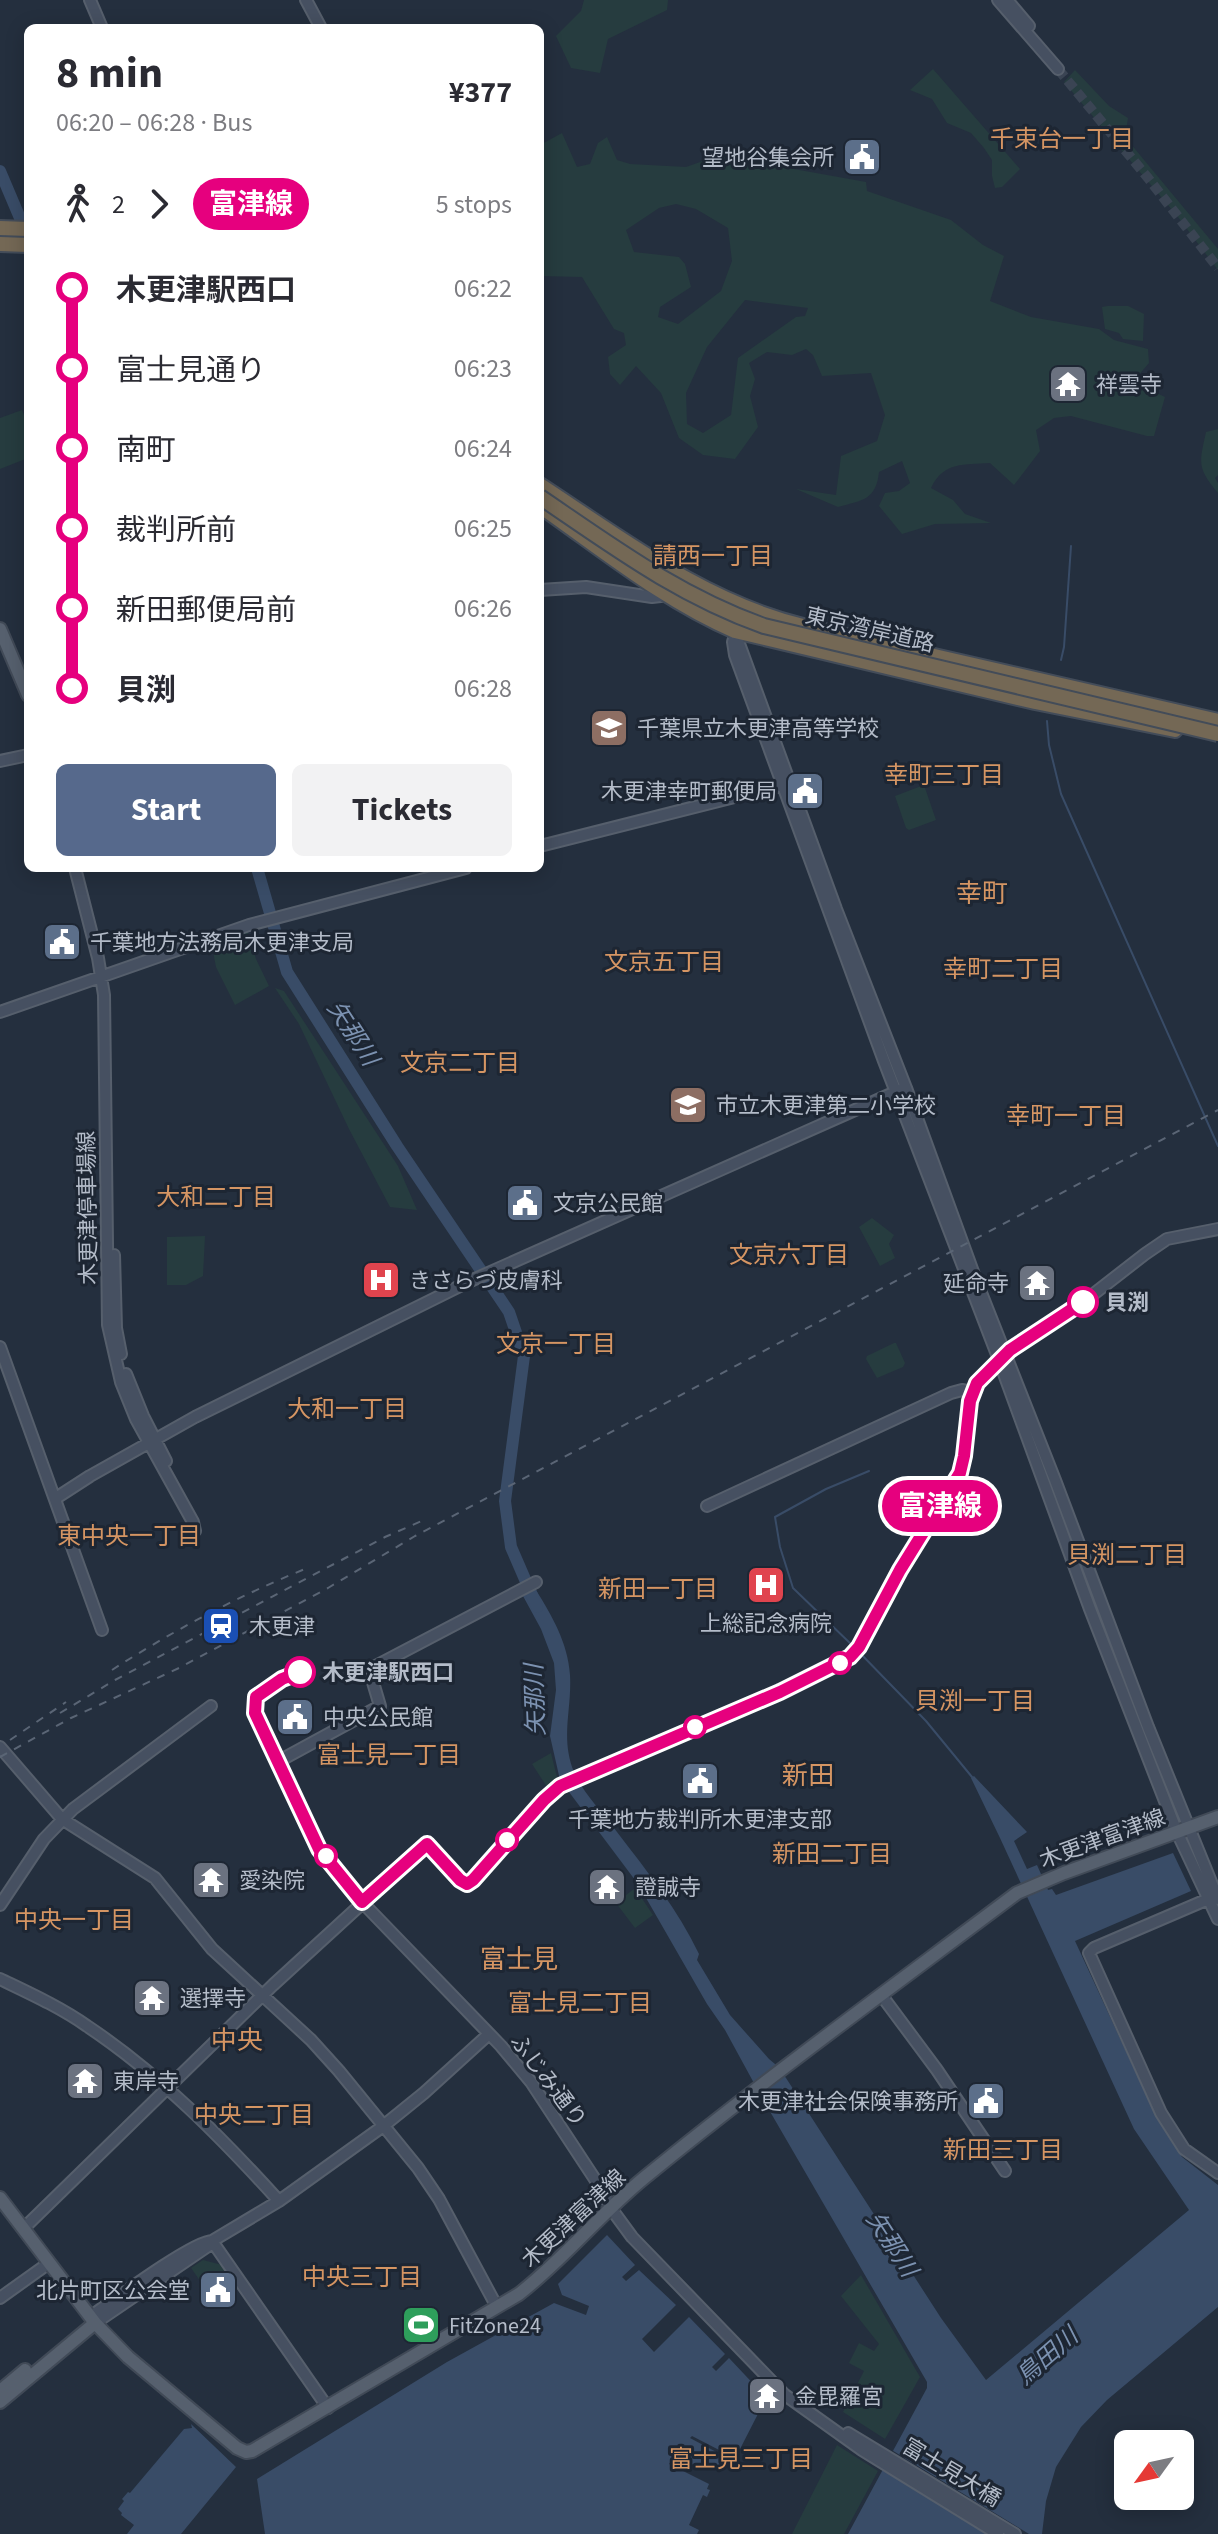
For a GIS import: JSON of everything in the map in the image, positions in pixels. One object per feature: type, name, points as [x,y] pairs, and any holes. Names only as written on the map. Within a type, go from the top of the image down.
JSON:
[{"type":"highway","points":[[0,220],[24,221]]},
{"type":"highway","points":[[0,228],[24,229]]},
{"type":"highway","points":[[3,241],[24,237]]},
{"type":"highway","points":[[3,241],[24,244]]},
{"type":"highway","name":"東京湾岸道路","points":[[544,488],[691,582],[719,598],[749,609],[803,626],[1218,721]]},
{"type":"highway","name":"東京湾岸道路","points":[[544,500],[664,581],[742,618],[790,633],[1218,734]]},
{"type":"highway","points":[[544,509],[669,595],[735,631],[1043,703],[1218,740]]},
{"type":"highway","points":[[712,605],[726,618],[779,638],[1043,703]]},
{"type":"main road","points":[[0,629],[24,686]]},
{"type":"main road","name":"木更津富津線","points":[[0,2198],[92,2320],[128,2357],[242,2451],[252,2451],[497,2307],[537,2279],[610,2207],[695,2137],[1021,1891],[1218,1817]]},
{"type":"main road","points":[[0,2391],[92,2320]]},
{"type":"main road","points":[[0,2402],[92,2320]]},
{"type":"street","points":[[90,0],[100,24]]},
{"type":"street","points":[[306,0],[319,24]]},
{"type":"street","points":[[998,0],[1060,68],[1007,0]]},
{"type":"street","points":[[544,590],[596,587],[652,597],[669,595],[691,582]]},
{"type":"street","points":[[749,609],[735,631],[785,784],[950,1223],[965,1273],[1055,1480],[1148,1727],[1183,1830],[1214,1898],[1218,1919]]},
{"type":"street","points":[[0,761],[24,756]]},
{"type":"street","points":[[544,845],[785,784]]},
{"type":"street","name":"木更津停車場線","points":[[76,872],[110,995],[116,1328],[127,1379],[152,1442],[198,1529]]},
{"type":"street","name":"木更津停車場線","points":[[83,872],[104,975]]},
{"type":"street","points":[[0,1012],[249,925],[451,872]]},
{"type":"street","points":[[56,1498],[195,1417],[468,1282],[901,1090]]},
{"type":"street","points":[[950,1223],[969,1227]]},
{"type":"street","points":[[940,1239],[950,1223]]},
{"type":"street","points":[[950,1223],[968,1260],[1002,1358]]},
{"type":"street","points":[[24,2228],[263,1995],[427,1844],[467,1884],[560,1786],[833,1668],[857,1650],[900,1570],[960,1473],[977,1383],[1002,1358],[1073,1310],[1167,1239],[1218,1229]]},
{"type":"street","points":[[968,1260],[974,1248]]},
{"type":"street","points":[[950,1262],[957,1262],[965,1273]]},
{"type":"street","points":[[0,1347],[102,1630]]},
{"type":"street","points":[[707,1506],[951,1393],[962,1390],[973,1392]]},
{"type":"street","points":[[279,1761],[380,1706],[372,1668],[536,1582]]},
{"type":"street","points":[[0,1905],[26,1864],[62,1819],[211,1706]]},
{"type":"street","name":"ふじみ通り","points":[[255,1713],[319,1849],[362,1902],[531,2082],[632,2237],[785,2395],[865,2448]]},
{"type":"street","points":[[0,1747],[62,1819],[155,1878],[203,1939],[311,2040],[418,2168],[439,2199],[497,2307]]},
{"type":"street","points":[[1214,1898],[1094,1948],[1089,1953],[1161,2113],[1184,2149],[1218,2173]]},
{"type":"street","points":[[0,1979],[86,2025],[119,2048],[213,2129],[279,2201]]},
{"type":"street","points":[[882,1996],[937,2070],[1005,2171]]},
{"type":"street","points":[[92,2320],[279,2201],[384,2125],[489,2034]]},
{"type":"street","points":[[212,2241],[328,2408]]},
{"type":"street","points":[[0,2298],[49,2263]]},
{"type":"street","name":"富士見大橋","points":[[865,2448],[998,2534]]},
{"type":"street","name":"富士見大橋","points":[[865,2448],[1015,2534]]},
{"type":"green space","points":[[584,0],[668,0],[667,10],[608,39],[600,73],[571,68],[556,36],[581,11]]},
{"type":"green space","points":[[933,69],[1020,169],[1002,187],[995,188],[992,160],[971,133],[947,123],[932,99],[910,90]]},
{"type":"green space","points":[[1075,70],[1109,106],[1128,118],[1125,137],[1218,249],[1218,270],[1178,217],[1064,82]]},
{"type":"green space","points":[[562,133],[577,167],[590,164],[598,143],[607,137],[617,160],[630,164],[686,167],[703,161],[705,153],[866,182],[867,191],[951,220],[983,245],[1004,256],[990,301],[1031,317],[1099,329],[1114,340],[1148,349],[1149,363],[1137,377],[1146,388],[1165,397],[1154,436],[1071,416],[1054,418],[1036,430],[1040,451],[1014,485],[990,463],[949,469],[936,479],[931,488],[953,500],[965,514],[991,523],[935,524],[902,534],[879,506],[885,493],[899,491],[910,483],[902,461],[879,472],[871,494],[855,503],[838,507],[796,489],[836,495],[841,456],[877,441],[885,415],[871,373],[822,376],[813,355],[806,349],[792,355],[767,352],[749,363],[755,379],[750,396],[758,427],[735,459],[703,455],[679,438],[661,393],[636,366],[620,385],[610,374],[608,357],[626,345],[624,333],[614,329],[582,277],[544,276],[544,143]],"holes":[[[676,204],[696,209],[728,228],[732,261],[721,291],[678,324],[658,317],[660,307],[691,287],[685,264],[679,257],[634,252],[626,230],[659,208]],[[745,300],[808,308],[805,316],[796,317],[738,358],[731,415],[703,433],[687,424],[686,393],[707,347]]]},
{"type":"green space","points":[[1128,306],[1144,314],[1143,341],[1123,339],[1119,333],[1105,329],[1102,307]]},
{"type":"green space","points":[[22,410],[24,415],[24,460],[0,469],[0,418]]},
{"type":"green space","points":[[1218,429],[1218,475],[1215,478],[1218,493],[1203,471],[1201,459],[1206,432]]},
{"type":"green space","points":[[924,785],[936,820],[909,830],[895,796]]},
{"type":"green space","points":[[247,930],[269,986],[235,1005],[216,967],[211,941]]},
{"type":"green space","points":[[275,988],[284,991],[398,1166],[417,1210],[390,1207],[299,1024]]},
{"type":"green space","points":[[872,1218],[894,1235],[889,1244],[895,1258],[880,1266],[859,1227]]},
{"type":"green space","points":[[205,1236],[203,1276],[186,1285],[167,1285],[167,1237]]},
{"type":"green space","points":[[894,1343],[905,1363],[903,1367],[877,1378],[867,1356]]},
{"type":"green space","points":[[551,1753],[558,1781],[549,1790],[532,1764]]},
{"type":"green space","points":[[635,1888],[653,1915],[635,1928],[616,1903]]},
{"type":"green space","points":[[203,2260],[222,2265],[235,2284],[213,2299],[191,2268]]},
{"type":"green space","points":[[861,2275],[920,2377],[885,2439],[843,2412],[864,2371],[849,2363],[859,2343],[874,2351],[879,2344],[841,2296]]},
{"type":"green space","points":[[837,2445],[878,2471],[844,2534],[792,2534]]},
{"type":"water","name":"鳥田川","points":[[536,1590],[558,1630],[569,1663],[568,1747],[578,1780],[672,1906],[699,1954],[697,1960],[730,2015],[786,2078],[941,2318],[986,2380],[1189,2210],[1134,2129],[971,1778],[974,1776],[1027,1832],[1014,1841],[1027,1869],[1037,1865],[1048,1890],[1052,1889],[1056,1895],[1173,1853],[1191,1891],[1075,1941],[1156,2116],[1182,2157],[1218,2185],[1218,2307],[1107,2400],[1081,2427],[1056,2467],[1046,2501],[1042,2534],[848,2534],[927,2388],[927,2382],[638,1884],[560,1780],[550,1736],[556,1690],[554,1663],[541,1629],[523,1596]]},
{"type":"water","points":[[607,2235],[635,2265],[622,2277],[626,2281],[639,2270],[676,2305],[642,2339],[654,2352],[689,2317],[725,2354],[712,2367],[716,2371],[729,2358],[760,2391],[760,2410],[740,2449],[733,2446],[724,2448],[723,2452],[692,2436],[690,2438],[722,2455],[724,2468],[719,2467],[719,2470],[672,2460],[669,2464],[709,2484],[707,2497],[703,2495],[689,2525],[699,2530],[697,2534],[265,2534],[257,2479],[447,2362],[554,2303],[586,2315],[589,2306],[562,2295],[558,2284]]},
{"type":"water","points":[[191,2424],[236,2467],[181,2534],[127,2534],[134,2525],[118,2509],[124,2501],[122,2499],[184,2429],[192,2428]]},
{"type":"pier","points":[[890,2449],[1029,2534],[989,2534],[880,2468]]},
{"type":"waterway","name":"矢那川","points":[[0,171],[24,228]]},
{"type":"waterway","points":[[1061,660],[1071,546]]},
{"type":"waterway","points":[[1047,721],[1049,745],[1061,794],[1218,1146]]},
{"type":"waterway","name":"矢那川","points":[[258,872],[287,972],[397,1146],[509,1312],[524,1356],[505,1501],[511,1547],[537,1607]]},
{"type":"waterway","points":[[854,1647],[793,1588],[780,1547],[775,1517],[826,1489],[869,1471]]},
{"type":"waterway","points":[[858,1651],[926,1721],[972,1777]]},
{"type":"tunnel","points":[[1058,69],[1218,268]]},
{"type":"railway","points":[[0,1757],[71,1718],[179,1668],[328,1588],[415,1536],[1218,1110]]},
{"type":"railway","points":[[60,1713],[115,1680],[385,1537],[424,1520]]},
{"type":"railway","points":[[112,1670],[209,1614],[310,1567]]},
{"type":"railway","points":[[10,1740],[66,1702]]},
{"type":"bus line","name":"富津線","points":[[300,1672],[282,1679],[256,1697],[255,1713],[319,1849],[362,1902],[427,1844],[467,1884],[560,1786],[780,1692],[833,1668],[855,1653],[900,1570],[960,1473],[970,1401],[977,1383],[1010,1350],[1083,1302]]},
{"type":"place","name":"望地谷集会所","points":[[862,157]]},
{"type":"place","name":"祥雲寺","points":[[1068,384]]},
{"type":"place","name":"千葉県立木更津高等学校","points":[[609,728]]},
{"type":"place","name":"木更津幸町郵便局","points":[[805,791]]},
{"type":"place","name":"千葉地方法務局木更津支局","points":[[62,942]]},
{"type":"place","name":"市立木更津第二小学校","points":[[688,1105]]},
{"type":"place","name":"文京公民館","points":[[525,1203]]},
{"type":"place","name":"きさらづ皮膚科","points":[[381,1280]]},
{"type":"place","name":"延命寺","points":[[1037,1283]]},
{"type":"place","name":"貝渕","points":[[1083,1302]]},
{"type":"place","name":"上総記念病院","points":[[766,1585]]},
{"type":"place","name":"木更津","points":[[221,1626]]},
{"type":"place","name":"木更津駅西口","points":[[300,1672]]},
{"type":"place","name":"中央公民館","points":[[295,1717]]},
{"type":"place","name":"千葉地方裁判所木更津支部","points":[[700,1781]]},
{"type":"place","name":"愛染院","points":[[211,1880]]},
{"type":"place","name":"證誠寺","points":[[607,1887]]},
{"type":"place","name":"選擇寺","points":[[152,1998]]},
{"type":"place","name":"東岸寺","points":[[85,2081]]},
{"type":"place","name":"木更津社会保険事務所","points":[[986,2101]]},
{"type":"place","name":"北片町区公会堂","points":[[218,2290]]},
{"type":"place","name":"FitZone24","points":[[421,2325]]},
{"type":"place","name":"金毘羅宮","points":[[767,2396]]},
{"type":"district","name":"千束台一丁目","points":[[1062,139]]},
{"type":"district","name":"請西一丁目","points":[[713,556]]},
{"type":"district","name":"幸町三丁目","points":[[944,775]]},
{"type":"district","name":"幸町","points":[[982,893]]},
{"type":"district","name":"文京五丁目","points":[[664,962]]},
{"type":"district","name":"幸町二丁目","points":[[1003,969]]},
{"type":"district","name":"文京二丁目","points":[[460,1063]]},
{"type":"district","name":"幸町一丁目","points":[[1066,1116]]},
{"type":"district","name":"大和二丁目","points":[[216,1197]]},
{"type":"district","name":"文京六丁目","points":[[789,1255]]},
{"type":"district","name":"文京一丁目","points":[[556,1344]]},
{"type":"district","name":"大和一丁目","points":[[347,1409]]},
{"type":"district","name":"東中央一丁目","points":[[129,1536]]},
{"type":"district","name":"貝渕二丁目","points":[[1127,1555]]},
{"type":"district","name":"新田一丁目","points":[[658,1589]]},
{"type":"district","name":"貝渕一丁目","points":[[975,1701]]},
{"type":"district","name":"富士見一丁目","points":[[389,1755]]},
{"type":"district","name":"新田","points":[[808,1775]]},
{"type":"district","name":"新田二丁目","points":[[832,1854]]},
{"type":"district","name":"中央一丁目","points":[[74,1920]]},
{"type":"district","name":"富士見","points":[[519,1959]]},
{"type":"district","name":"富士見二丁目","points":[[580,2003]]},
{"type":"district","name":"中央","points":[[237,2040]]},
{"type":"district","name":"中央二丁目","points":[[254,2115]]},
{"type":"district","name":"新田三丁目","points":[[1003,2150]]},
{"type":"district","name":"中央三丁目","points":[[362,2277]]},
{"type":"district","name":"富士見三丁目","points":[[741,2459]]}]
